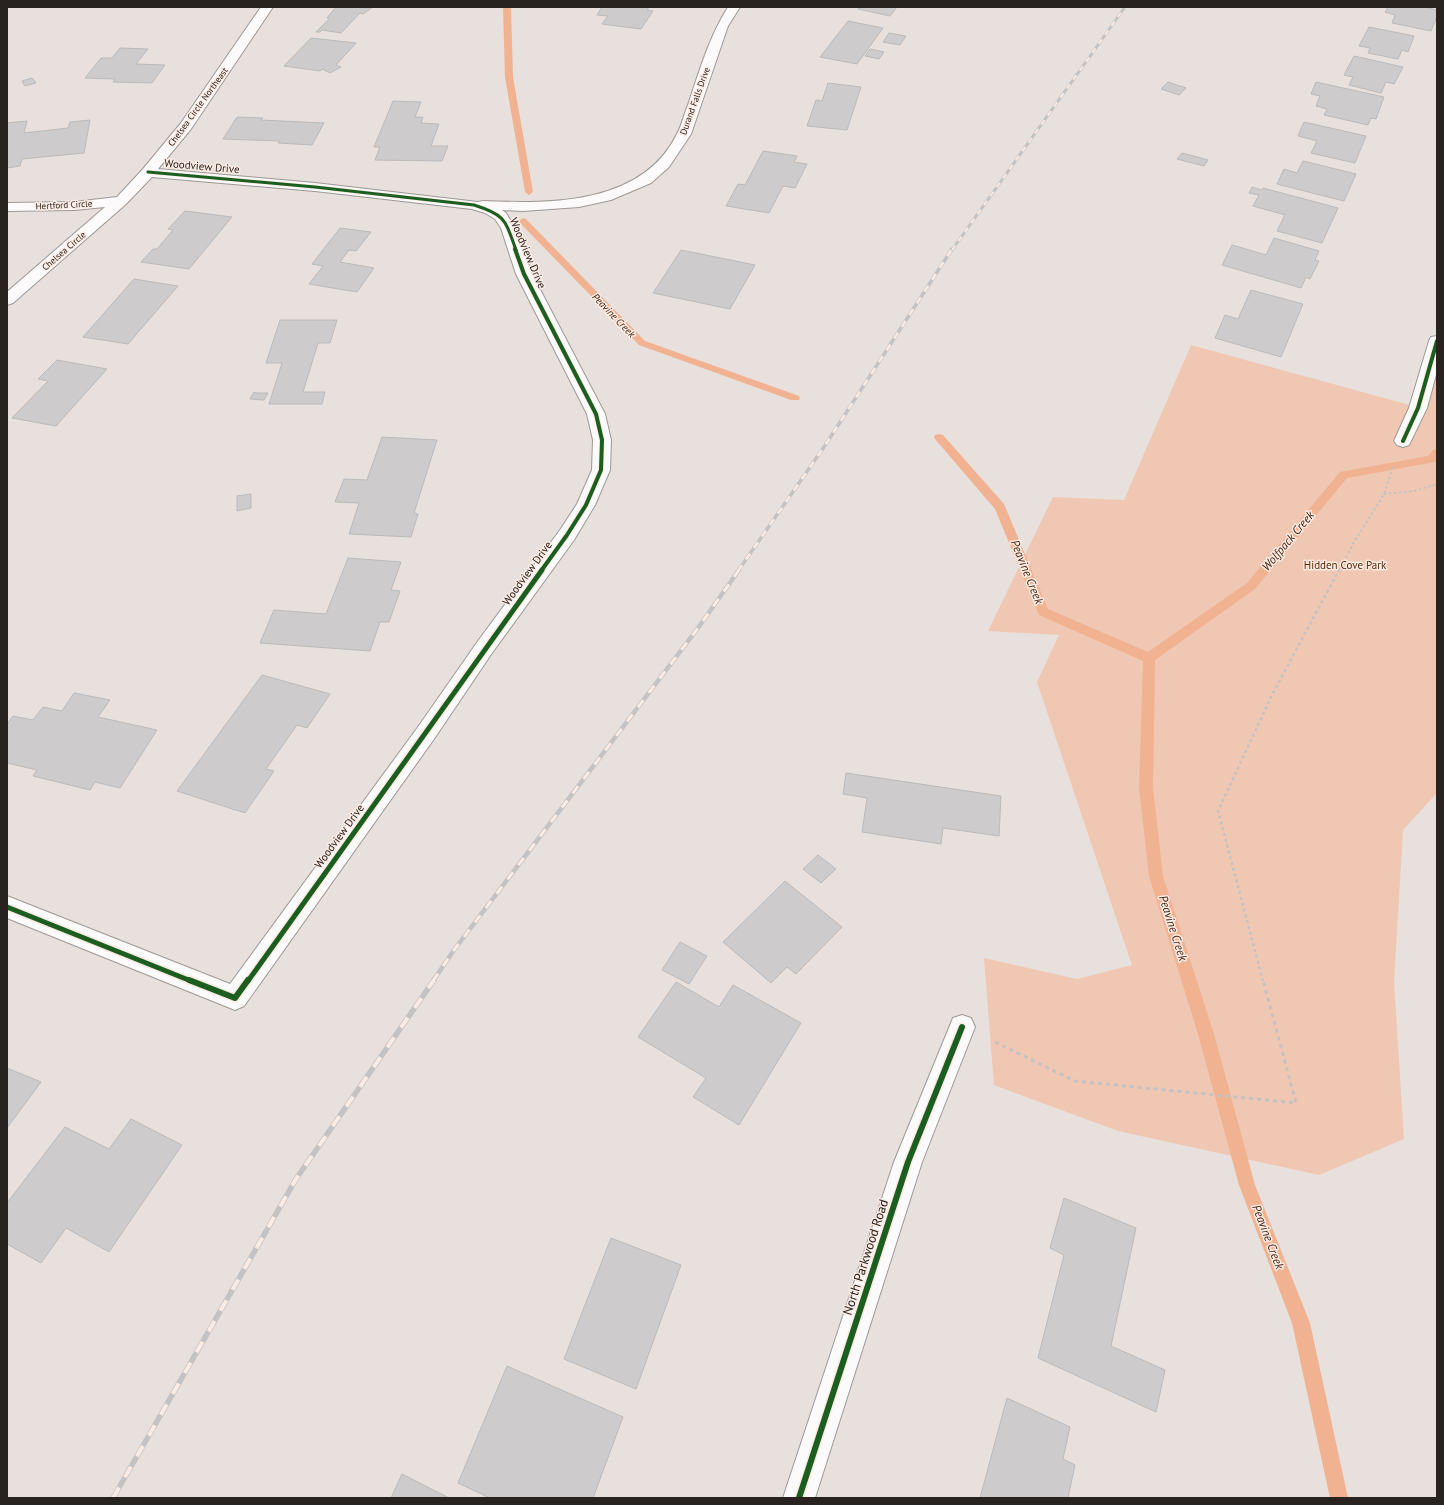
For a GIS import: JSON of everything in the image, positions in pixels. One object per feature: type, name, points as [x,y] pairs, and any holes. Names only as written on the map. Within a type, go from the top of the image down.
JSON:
[{"type":"street","name":"Chelsea Circle Northeast","points":[[121,201],[148,172],[186,126],[267,7]]},
{"type":"street","name":"Durand Falls Drive","points":[[474,205],[523,207],[579,203],[606,197],[646,180],[664,164],[684,134],[722,26],[734,7]]},
{"type":"street","name":"Woodview Drive","points":[[7,907],[235,998],[422,740],[485,647],[567,535],[586,505],[601,470],[602,440],[596,414],[524,274],[508,228],[501,216],[490,210],[474,205],[315,187],[148,172]]},
{"type":"street","name":"Hertford Circle","points":[[7,207],[74,206],[121,201]]},
{"type":"street","name":"Chelsea Circle","points":[[7,300],[121,201]]},
{"type":"street","points":[[1403,440],[1418,408],[1437,341]]},
{"type":"street","name":"North Parkwood Road","points":[[799,1498],[908,1162],[962,1027]]},
{"type":"path","points":[[962,1027],[1075,1081],[1296,1103],[1218,811],[1276,688],[1354,542],[1384,494],[1390,476]]},
{"type":"path","points":[[1384,494],[1414,491],[1437,484]]},
{"type":"green space","name":"Hidden Cove Park","points":[[1437,342],[1437,793],[1403,830],[1394,982],[1404,1139],[1319,1175],[1118,1131],[994,1085],[984,958],[1077,979],[1132,965],[1037,682],[1059,635],[988,631],[1053,497],[1124,500],[1191,345],[1417,407]]},
{"type":"building","points":[[336,7],[373,7],[363,14],[360,13],[341,33],[322,30],[320,32],[316,32],[329,19],[327,18]]},
{"type":"building","points":[[602,7],[649,7],[647,10],[653,11],[641,29],[602,24],[608,16],[597,15]]},
{"type":"building","points":[[860,7],[897,7],[890,16],[858,9]]},
{"type":"building","points":[[1388,7],[1424,7],[1437,10],[1437,17],[1431,31],[1392,23],[1395,15],[1385,12]]},
{"type":"building","points":[[848,21],[883,28],[857,64],[820,57]]},
{"type":"building","points":[[1369,27],[1414,36],[1408,52],[1402,50],[1398,59],[1368,53],[1370,48],[1359,46]]},
{"type":"building","points":[[889,33],[906,36],[900,45],[883,42]]},
{"type":"building","points":[[311,38],[356,43],[336,65],[341,67],[330,73],[322,69],[320,71],[284,66]]},
{"type":"building","points":[[120,48],[148,49],[136,64],[165,65],[152,83],[113,82],[115,79],[85,78],[101,58],[112,58]]},
{"type":"building","points":[[870,49],[884,52],[879,59],[865,56]]},
{"type":"building","points":[[1354,56],[1403,67],[1394,84],[1386,82],[1381,93],[1349,85],[1353,77],[1344,75]]},
{"type":"building","points":[[32,78],[36,83],[25,86],[22,81]]},
{"type":"building","points":[[1168,82],[1186,88],[1179,95],[1161,89]]},
{"type":"building","points":[[1316,82],[1384,97],[1376,119],[1371,118],[1368,125],[1324,115],[1327,109],[1316,106],[1320,96],[1311,94]]},
{"type":"building","points":[[828,83],[861,87],[847,130],[807,126],[816,100],[822,101]]},
{"type":"building","points":[[393,101],[421,102],[415,117],[423,117],[421,123],[439,124],[431,146],[448,146],[442,161],[375,160],[380,147],[374,147]]},
{"type":"building","points":[[237,117],[263,118],[261,120],[324,123],[312,145],[278,143],[280,141],[223,139]]},
{"type":"building","points":[[90,120],[84,153],[22,159],[20,166],[7,168],[7,123],[27,121],[24,133],[68,128],[70,122]]},
{"type":"building","points":[[1304,122],[1366,136],[1355,163],[1311,153],[1317,141],[1298,136]]},
{"type":"building","points":[[763,151],[797,156],[794,162],[807,164],[795,188],[783,186],[769,213],[726,206],[738,184],[745,185]]},
{"type":"building","points":[[1182,153],[1208,160],[1204,166],[1177,159]]},
{"type":"building","points":[[1303,161],[1356,174],[1344,201],[1277,184],[1284,169],[1297,173]]},
{"type":"building","points":[[1252,187],[1262,190],[1263,188],[1338,208],[1322,243],[1277,231],[1285,215],[1253,206],[1259,195],[1249,193]]},
{"type":"building","points":[[185,211],[232,217],[189,269],[141,262],[153,249],[157,249],[173,230],[168,229]]},
{"type":"building","points":[[340,228],[371,232],[356,251],[349,250],[340,262],[374,268],[357,292],[309,284],[323,266],[312,264]]},
{"type":"building","points":[[1274,238],[1319,251],[1315,260],[1319,261],[1310,279],[1306,277],[1301,288],[1222,265],[1232,245],[1266,255]]},
{"type":"building","points":[[681,250],[755,265],[730,309],[653,293]]},
{"type":"building","points":[[134,279],[178,286],[128,344],[83,337]]},
{"type":"building","points":[[1251,290],[1303,304],[1281,357],[1215,338],[1225,315],[1238,319]]},
{"type":"building","points":[[280,320],[337,320],[330,343],[318,343],[303,392],[325,392],[322,404],[269,404],[282,363],[266,363]]},
{"type":"building","points":[[57,360],[107,369],[56,426],[12,418],[48,381],[38,379]]},
{"type":"building","points":[[254,392],[268,393],[264,400],[250,399]]},
{"type":"building","points":[[382,437],[437,440],[414,513],[418,514],[411,537],[349,534],[359,503],[335,502],[344,479],[367,480]]},
{"type":"building","points":[[251,494],[251,508],[237,511],[237,496]]},
{"type":"building","points":[[348,558],[401,562],[391,590],[400,591],[389,622],[380,622],[370,651],[260,643],[274,610],[326,614]]},
{"type":"building","points":[[262,675],[330,694],[307,728],[297,725],[266,769],[274,771],[245,813],[177,791]]},
{"type":"building","points":[[74,693],[110,700],[98,717],[157,730],[120,788],[95,782],[90,790],[33,776],[37,770],[7,763],[7,724],[13,716],[33,720],[43,707],[62,711]]},
{"type":"building","points":[[846,773],[1001,796],[999,836],[943,828],[941,844],[862,832],[867,798],[843,794]]},
{"type":"building","points":[[818,855],[836,869],[821,883],[803,869]]},
{"type":"building","points":[[785,881],[842,927],[796,974],[787,967],[771,983],[723,942]]},
{"type":"building","points":[[680,942],[707,956],[689,984],[662,970]]},
{"type":"building","points":[[676,982],[719,1007],[733,985],[801,1023],[739,1125],[693,1097],[706,1078],[638,1037]]},
{"type":"building","points":[[7,1068],[41,1082],[7,1128]]},
{"type":"building","points":[[131,1119],[182,1145],[109,1252],[66,1228],[41,1263],[7,1244],[7,1203],[65,1127],[109,1149]]},
{"type":"building","points":[[1064,1198],[1136,1228],[1111,1346],[1165,1370],[1156,1412],[1038,1358],[1064,1255],[1050,1248]]},
{"type":"building","points":[[611,1238],[681,1265],[636,1389],[564,1359]]},
{"type":"building","points":[[507,1366],[623,1417],[593,1498],[490,1498],[458,1483]]},
{"type":"building","points":[[1007,1398],[1070,1427],[1063,1459],[1075,1465],[1068,1498],[980,1498]]},
{"type":"building","points":[[402,1474],[449,1498],[391,1498]]},
{"type":"waterway","name":"Peavine Creek","points":[[507,7],[509,77],[529,192]]},
{"type":"waterway","name":"Peavine Creek","points":[[523,221],[642,343],[795,398]]},
{"type":"waterway","name":"Peavine Creek","points":[[939,437],[1000,507],[1043,612],[1149,658]]},
{"type":"waterway","name":"Wolfpack Creek","points":[[1149,658],[1251,586],[1344,475],[1431,459],[1437,453]]},
{"type":"waterway","name":"Peavine Creek","points":[[1149,658],[1146,788],[1156,876],[1206,1034],[1247,1185],[1301,1323],[1339,1498]]},
{"type":"railway","points":[[952,250],[1125,7]]},
{"type":"railway","points":[[738,571],[824,447],[952,249]]},
{"type":"railway","points":[[433,981],[454,950],[698,628],[739,570]]},
{"type":"railway","points":[[113,1498],[296,1179],[434,980]]},
{"type":"cycle path","points":[[7,907],[235,998],[426,733],[485,647],[567,535],[586,505],[601,470],[602,440],[596,414],[524,274],[508,228],[501,216],[490,210],[474,205],[315,187],[148,172]]},
{"type":"cycle path","points":[[1403,441],[1418,408],[1437,341]]},
{"type":"cycle path","points":[[799,1498],[908,1162],[962,1027]]}]
